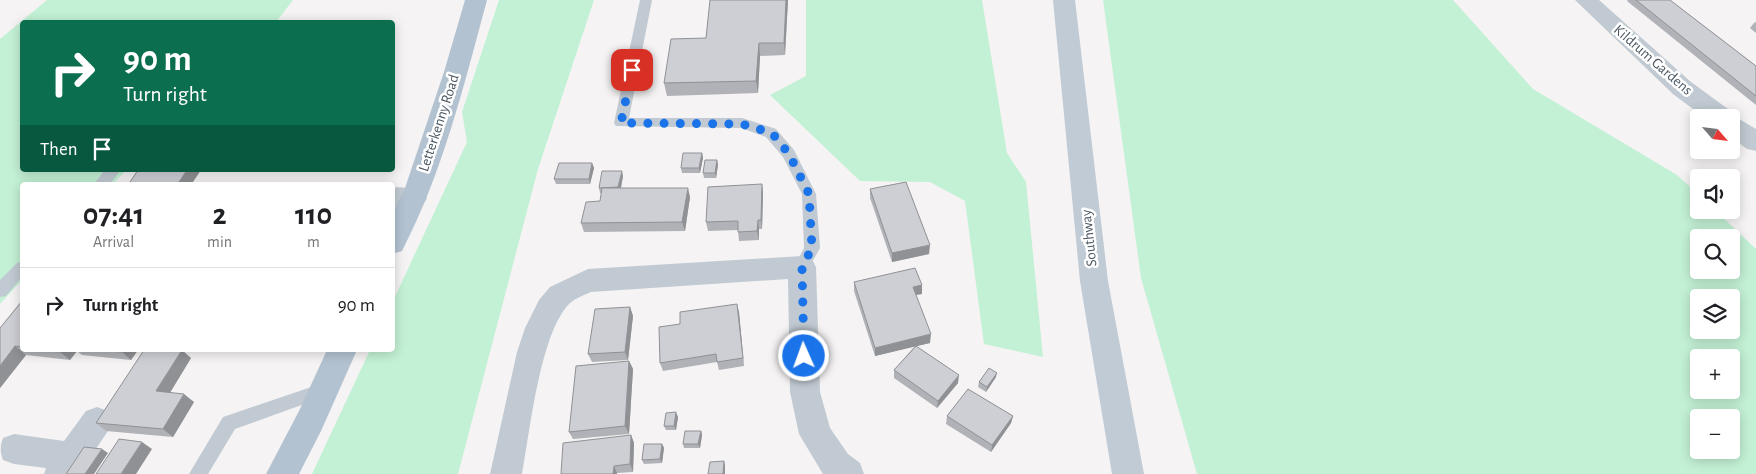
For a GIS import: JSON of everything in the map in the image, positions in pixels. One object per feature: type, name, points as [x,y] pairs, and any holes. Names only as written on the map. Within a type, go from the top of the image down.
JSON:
[{"type":"main road","name":"Letterkenny Road","points":[[395,231],[403,198],[456,72],[476,0]]},
{"type":"main road","points":[[282,474],[341,352]]},
{"type":"street","name":"Southway","points":[[1064,0],[1094,281],[1128,474]]},
{"type":"street","name":"Kildrum Gardens","points":[[1586,0],[1682,88],[1711,109]]},
{"type":"street","points":[[1740,130],[1756,142]]},
{"type":"street","points":[[506,474],[534,339],[548,309],[561,294],[588,281],[802,267],[805,392],[815,434],[836,465],[848,474]]},
{"type":"street","points":[[14,449],[65,466],[97,421]]},
{"type":"lane","points":[[646,0],[621,123],[742,124],[772,133],[789,154],[809,194],[812,248],[802,267]]},
{"type":"lane","points":[[103,182],[112,172]]},
{"type":"lane","points":[[0,291],[20,269]]},
{"type":"lane","points":[[198,474],[229,423],[323,390]]},
{"type":"green space","points":[[47,0],[293,0],[278,20],[23,20]]},
{"type":"green space","points":[[499,0],[594,0],[538,169],[458,474],[312,474],[369,352],[395,352],[395,297],[467,142],[462,112]]},
{"type":"green space","points":[[806,0],[982,0],[1007,153],[1026,182],[1043,357],[984,344],[965,201],[930,182],[860,181],[770,95],[806,76]]},
{"type":"green space","points":[[1103,0],[1453,0],[1533,89],[1677,175],[1690,187],[1690,219],[1724,219],[1735,229],[1690,229],[1690,279],[1740,279],[1740,234],[1756,249],[1756,474],[1197,474],[1141,278]]},
{"type":"green space","points":[[20,22],[20,172],[124,172],[115,182],[20,182],[20,282],[0,304],[0,39]]},
{"type":"building","points":[[710,0],[786,0],[784,43],[759,43],[756,81],[664,83],[671,39],[706,38]]},
{"type":"building","points":[[1636,0],[1670,0],[1756,66],[1756,96]]},
{"type":"building","points":[[683,153],[702,153],[699,168],[681,168]]},
{"type":"building","points":[[705,160],[717,160],[715,173],[703,173]]},
{"type":"building","points":[[559,163],[592,163],[589,179],[554,179]]},
{"type":"building","points":[[602,171],[622,171],[618,187],[599,188]]},
{"type":"building","points":[[137,172],[186,172],[179,182],[130,182]]},
{"type":"building","points":[[906,182],[930,245],[892,253],[870,189]]},
{"type":"building","points":[[762,184],[761,220],[758,220],[757,231],[738,232],[738,221],[706,222],[708,187]]},
{"type":"building","points":[[602,188],[688,188],[682,222],[581,223],[586,202],[600,201]]},
{"type":"building","points":[[915,268],[922,285],[913,287],[931,334],[875,348],[854,282]]},
{"type":"building","points":[[20,303],[20,347],[15,346],[0,366],[0,328]]},
{"type":"building","points":[[737,304],[743,358],[717,362],[716,354],[660,363],[659,327],[680,324],[680,312]]},
{"type":"building","points":[[630,307],[625,352],[588,354],[595,309]]},
{"type":"building","points":[[916,346],[959,375],[938,401],[894,370]]},
{"type":"building","points":[[143,352],[181,352],[156,391],[184,394],[163,429],[96,423]]},
{"type":"building","points":[[629,361],[625,426],[569,432],[576,366]]},
{"type":"building","points":[[989,368],[997,373],[987,387],[979,382]]},
{"type":"building","points":[[968,389],[1013,416],[992,445],[947,416]]},
{"type":"building","points":[[676,412],[674,426],[664,426],[666,413]]},
{"type":"building","points":[[685,431],[701,431],[698,444],[683,444]]},
{"type":"building","points":[[631,435],[630,464],[614,466],[613,474],[561,474],[563,443]]},
{"type":"building","points":[[119,439],[142,442],[121,474],[96,474]]},
{"type":"building","points":[[644,444],[662,444],[660,459],[642,460]]},
{"type":"building","points":[[84,447],[102,449],[85,474],[66,474]]},
{"type":"building","points":[[724,461],[723,474],[708,474],[710,462]]},
{"type":"route","points":[[632,70],[621,123],[742,124],[772,133],[789,154],[809,194],[812,248],[802,267],[804,356]]}]
